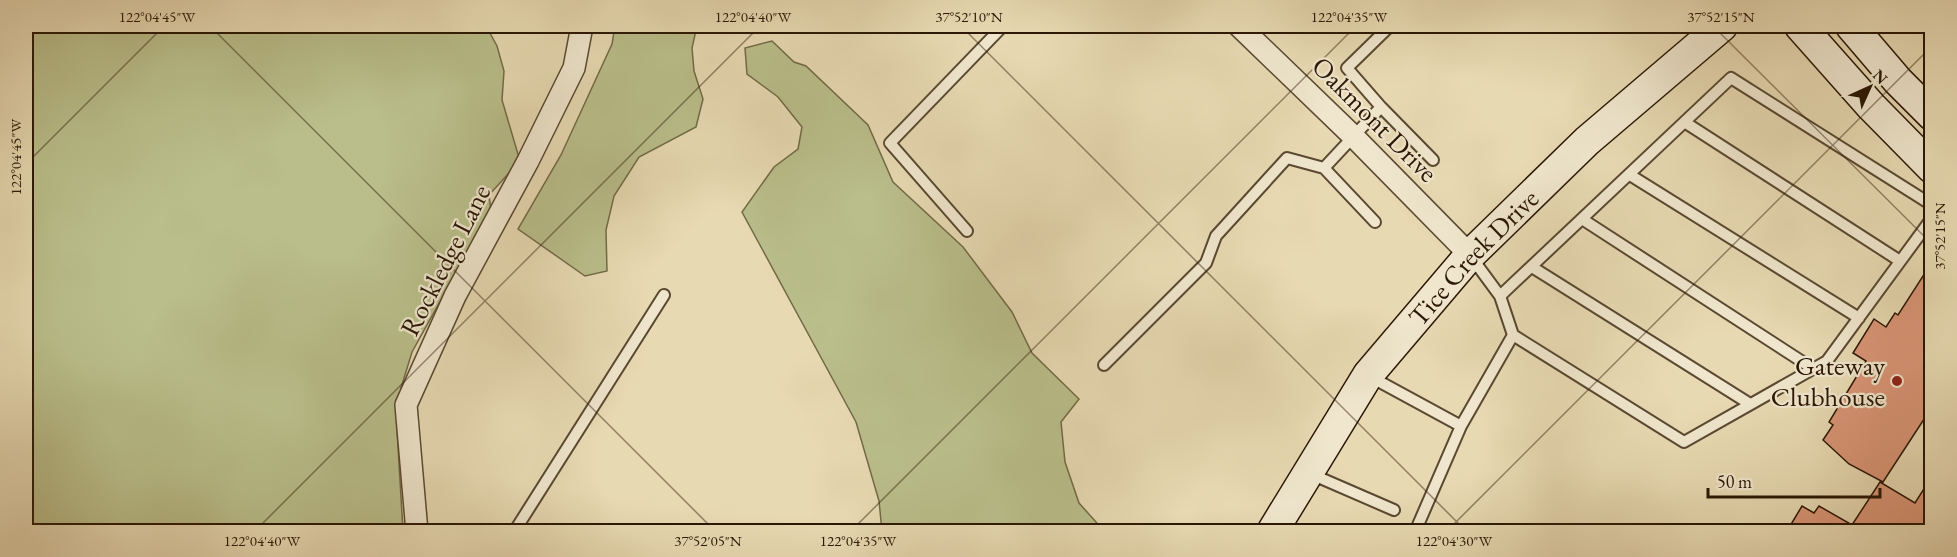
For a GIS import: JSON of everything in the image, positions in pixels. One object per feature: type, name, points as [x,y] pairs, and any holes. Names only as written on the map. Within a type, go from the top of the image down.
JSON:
[{"type":"street","name":"Rockledge Lane","points":[[417,531],[406,405],[454,296],[528,161],[574,68],[582,26]]},
{"type":"street","name":"Oakmont Drive","points":[[1239,26],[1352,135],[1470,255]]},
{"type":"street","name":"Tice Creek Drive","points":[[1272,531],[1368,375],[1470,255],[1587,141],[1722,26]]},
{"type":"street","points":[[1800,26],[1870,106],[1932,168]]},
{"type":"street","points":[[1851,26],[1898,81],[1932,115]]},
{"type":"lane","points":[[967,231],[890,143],[1003,26]]},
{"type":"lane","points":[[1390,26],[1347,68],[1432,160]]},
{"type":"lane","points":[[1926,26],[1932,30]]},
{"type":"lane","points":[[1500,296],[1686,123],[1731,78],[1932,205]]},
{"type":"lane","points":[[1324,168],[1352,135],[1381,107]]},
{"type":"lane","points":[[1686,123],[1900,261]]},
{"type":"lane","points":[[1104,365],[1206,263],[1216,236],[1287,158],[1324,168],[1375,222]]},
{"type":"lane","points":[[1630,175],[1859,318]]},
{"type":"lane","points":[[1470,255],[1500,296],[1513,335],[1684,442],[1812,368],[1827,362],[1900,261],[1927,234],[1932,218]]},
{"type":"lane","points":[[1582,219],[1812,368]]},
{"type":"lane","points":[[1532,267],[1750,404]]},
{"type":"lane","points":[[514,531],[664,295]]},
{"type":"lane","points":[[1415,531],[1461,426],[1513,335]]},
{"type":"lane","points":[[1368,375],[1461,426]]},
{"type":"lane","points":[[1308,473],[1394,510]]},
{"type":"green space","points":[[26,26],[486,26],[497,46],[504,71],[502,100],[520,161],[489,195],[491,210],[412,352],[401,388],[397,430],[403,531],[26,531]]},
{"type":"green space","points":[[615,26],[697,26],[692,48],[694,71],[703,99],[696,127],[639,157],[614,196],[606,230],[607,271],[585,276],[518,229],[561,155],[612,44]]},
{"type":"green space","points":[[772,41],[794,62],[806,66],[868,125],[893,182],[963,247],[1012,312],[1032,353],[1079,399],[1061,422],[1065,462],[1079,503],[1104,531],[882,531],[879,501],[856,422],[742,212],[774,167],[798,149],[802,127],[778,97],[747,74],[745,48]]},
{"type":"building","name":"Gateway Clubhouse","points":[[1932,262],[1932,407],[1883,482],[1849,464],[1823,440],[1833,425],[1829,422],[1866,361],[1853,353],[1874,319],[1886,327],[1895,313],[1898,315]]},
{"type":"building","points":[[1932,476],[1932,531],[1787,531],[1802,506],[1814,513],[1819,506],[1852,525],[1880,482],[1915,503]]},
{"type":"place","name":"Gateway Clubhouse","points":[[1897,381]]}]
